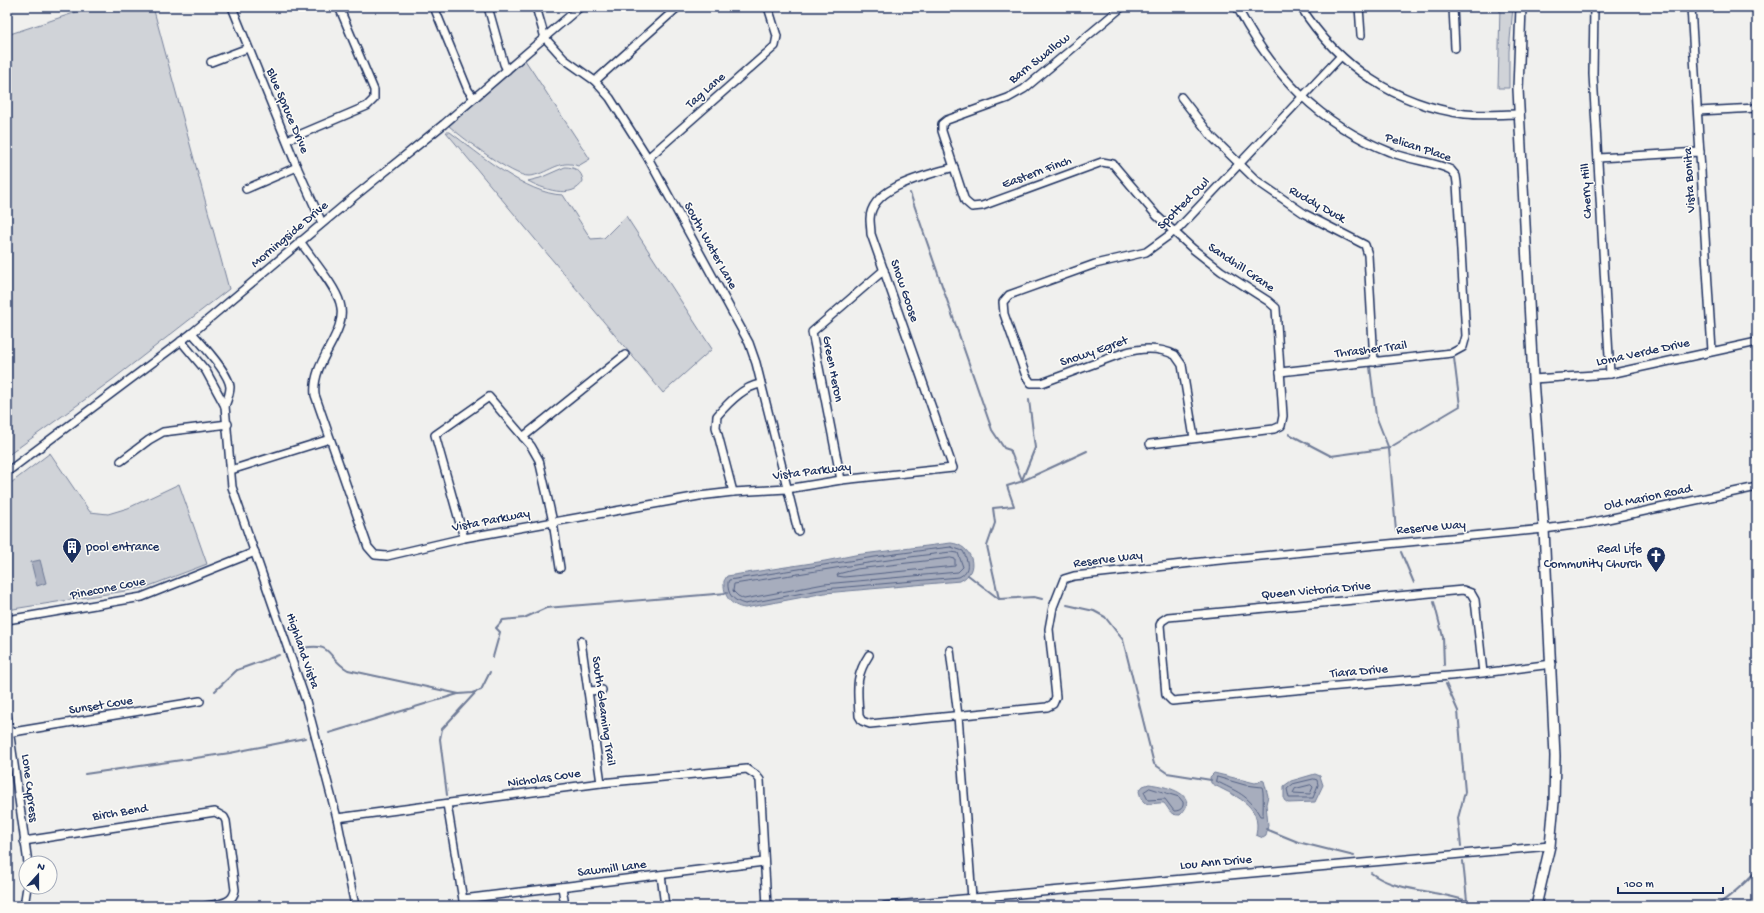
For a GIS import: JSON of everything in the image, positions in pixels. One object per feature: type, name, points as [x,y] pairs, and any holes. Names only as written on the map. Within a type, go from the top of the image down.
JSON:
[{"type":"main road","points":[[1521,7],[1518,78],[1533,379],[1544,529],[1556,756],[1550,846],[1536,906]]},
{"type":"street","name":"Blue Spruce Drive","points":[[232,7],[297,167],[322,223]]},
{"type":"street","points":[[287,140],[367,106],[374,99],[374,90],[339,7]]},
{"type":"street","points":[[434,7],[468,90],[474,98]]},
{"type":"street","points":[[488,7],[507,70]]},
{"type":"street","name":"South Water Lane","points":[[536,7],[545,38],[564,59],[595,81],[610,98],[648,158],[749,343],[798,531]]},
{"type":"street","name":"Morningside Drive","points":[[7,472],[192,333],[322,223],[474,98],[580,7]]},
{"type":"street","points":[[595,81],[678,7]]},
{"type":"street","name":"Tag Lane","points":[[648,158],[770,51],[777,42],[776,30],[768,7]]},
{"type":"street","name":"Barn Swallow","points":[[954,167],[942,135],[942,124],[951,118],[1008,98],[1024,89],[1122,7]]},
{"type":"street","name":"Pelican Place","points":[[1237,7],[1252,35],[1269,61],[1302,97],[1328,118],[1365,141],[1406,158],[1448,169],[1456,176],[1466,338],[1463,347]]},
{"type":"street","points":[[1301,7],[1320,35],[1340,56],[1373,81],[1395,94],[1421,104],[1466,114],[1520,114]]},
{"type":"street","points":[[1360,7],[1361,35]]},
{"type":"street","points":[[1453,7],[1455,48]]},
{"type":"street","name":"Cherry Hill","points":[[1594,7],[1592,51],[1610,374]]},
{"type":"street","name":"Vista Bonita","points":[[1691,7],[1712,351]]},
{"type":"street","points":[[211,62],[248,48]]},
{"type":"street","name":"Spotted Owl","points":[[1031,384],[1027,379],[1004,314],[1003,302],[1009,295],[1085,268],[1146,252],[1174,233],[1340,56]]},
{"type":"street","name":"Ruddy Duck","points":[[1181,97],[1212,138],[1239,165],[1283,201],[1314,220],[1365,245],[1368,255],[1374,362]]},
{"type":"street","points":[[1698,111],[1757,108]]},
{"type":"street","points":[[1598,158],[1700,152]]},
{"type":"street","name":"Eastern Finch","points":[[954,167],[965,200],[972,207],[982,206],[1102,162],[1110,162]]},
{"type":"street","name":"Sandhill Crane","points":[[1110,162],[1116,167],[1143,201],[1174,233],[1221,271],[1274,306],[1277,313],[1283,420],[1281,426],[1274,429],[1194,438]]},
{"type":"street","points":[[246,189],[297,167]]},
{"type":"street","name":"Snow Goose","points":[[953,468],[871,234],[870,218],[874,205],[886,192],[954,167]]},
{"type":"street","name":"Vista Parkway","points":[[300,242],[332,287],[340,304],[341,320],[318,368],[314,386],[315,395],[368,547],[375,555],[387,556],[464,538],[733,492],[787,489],[841,480],[953,468]]},
{"type":"street","name":"Green Heron","points":[[841,480],[812,332],[884,270]]},
{"type":"street","name":"Highland Vista","points":[[192,333],[220,367],[230,387],[226,406],[232,487],[306,701],[337,818],[355,906]]},
{"type":"street","name":"Highland Vista","points":[[181,341],[206,370],[226,406]]},
{"type":"street","name":"Loma Verde Drive","points":[[1533,379],[1610,374],[1757,342]]},
{"type":"street","name":"Thrasher Trail","points":[[1280,372],[1452,352],[1463,347]]},
{"type":"street","name":"Snowy Egret","points":[[1031,384],[1042,383],[1131,350],[1146,349],[1170,353],[1181,361],[1194,438]]},
{"type":"street","points":[[523,437],[625,355]]},
{"type":"street","points":[[733,492],[716,427],[717,416],[744,391],[751,386],[760,384]]},
{"type":"street","points":[[464,538],[436,435],[489,397],[523,437],[539,460],[553,522],[560,568]]},
{"type":"street","points":[[121,461],[152,437],[163,432],[228,424]]},
{"type":"street","points":[[1150,444],[1194,438]]},
{"type":"street","points":[[230,470],[330,439]]},
{"type":"street","name":"Old Marion Road","points":[[1544,529],[1589,523],[1757,487]]},
{"type":"street","name":"Reserve Way","points":[[869,655],[860,668],[858,677],[859,716],[862,721],[870,724],[1047,707],[1053,704],[1056,697],[1049,629],[1064,579],[1074,576],[1210,561],[1544,529]]},
{"type":"street","name":"Pinecone Cove","points":[[7,620],[142,597],[255,552]]},
{"type":"street","name":"Queen Victoria Drive","points":[[1169,699],[1166,695],[1160,629],[1162,621],[1165,618],[1463,590],[1471,593],[1475,600],[1483,673]]},
{"type":"street","name":"South Gleaming Trail","points":[[581,641],[600,783]]},
{"type":"street","points":[[950,650],[958,716],[972,898]]},
{"type":"street","name":"Tiara Drive","points":[[1169,699],[1175,701],[1483,673],[1552,664]]},
{"type":"street","points":[[588,691],[602,690]]},
{"type":"street","name":"Sunset Cove","points":[[9,733],[200,701]]},
{"type":"street","name":"Lone Cypress","points":[[7,715],[27,855]]},
{"type":"street","name":"Nicholas Cove","points":[[337,818],[600,783],[744,769],[754,772],[760,780],[764,862]]},
{"type":"street","points":[[447,804],[463,902]]},
{"type":"street","name":"Birch Bend","points":[[24,841],[209,811],[220,814],[226,822],[235,886],[233,897],[227,902],[206,906]]},
{"type":"street","name":"Lou Ann Drive","points":[[885,906],[1550,846]]},
{"type":"street","points":[[764,862],[767,906]]},
{"type":"street","name":"Sawmill Lane","points":[[463,902],[562,887],[764,862]]},
{"type":"street","points":[[661,875],[665,906]]},
{"type":"street","points":[[562,887],[564,906]]},
{"type":"street","points":[[24,906],[26,895]]},
{"type":"shaded area","points":[[92,7],[153,7],[229,289],[112,380],[7,456],[7,35]]},
{"type":"shaded area","points":[[1500,7],[1513,7],[1509,51],[1509,88],[1498,88]]},
{"type":"shaded area","points":[[525,60],[590,159],[578,166],[565,164],[535,175],[522,175],[488,156],[449,126]]},
{"type":"shaded area","points":[[446,132],[450,132],[489,161],[519,180],[534,188],[549,193],[563,195],[591,239],[604,238],[626,216],[712,349],[663,393]]},
{"type":"shaded area","points":[[565,167],[572,168],[580,172],[583,181],[578,187],[572,190],[565,192],[557,191],[541,187],[528,181],[540,178]]},
{"type":"shaded area","points":[[50,453],[90,512],[108,514],[128,508],[179,484],[207,564],[144,588],[7,610],[7,486]]},
{"type":"water","points":[[951,543],[964,548],[969,553],[971,559],[972,565],[967,577],[960,581],[825,593],[745,608],[735,605],[728,599],[725,591],[724,581],[727,576],[855,555]]},
{"type":"water","points":[[40,560],[46,583],[37,586],[31,562]]},
{"type":"water","points":[[1214,773],[1255,783],[1261,780],[1264,781],[1268,796],[1266,804],[1268,825],[1266,836],[1263,838],[1256,835],[1257,824],[1255,815],[1251,808],[1237,797],[1211,783],[1210,777]]},
{"type":"water","points":[[1315,774],[1320,776],[1323,785],[1315,802],[1288,803],[1284,800],[1284,786],[1291,781]]},
{"type":"water","points":[[1149,784],[1179,792],[1184,796],[1187,802],[1186,808],[1180,815],[1176,815],[1170,812],[1164,803],[1145,803],[1139,791],[1143,786]]},
{"type":"waterway","points":[[910,193],[992,430],[1004,448],[1010,450],[1022,480]]},
{"type":"waterway","points":[[1289,434],[1331,456],[1389,448],[1460,406],[1454,358]]},
{"type":"waterway","points":[[1370,367],[1376,416],[1389,449],[1396,531]]},
{"type":"waterway","points":[[1022,480],[1035,448],[1029,400]]},
{"type":"waterway","points":[[1042,599],[1034,597],[999,599],[987,546],[995,523],[993,508],[1014,506],[1007,486],[1020,482],[1087,451]]},
{"type":"waterway","points":[[1401,552],[1414,583]]},
{"type":"waterway","points":[[968,575],[999,599]]},
{"type":"waterway","points":[[493,657],[500,632],[496,628],[503,620],[524,618],[546,608],[727,593]]},
{"type":"waterway","points":[[1434,602],[1443,637],[1444,665]]},
{"type":"waterway","points":[[1067,605],[1094,611],[1105,617],[1123,640],[1154,764],[1167,773],[1211,780]]},
{"type":"waterway","points":[[303,648],[320,647],[325,649],[348,670],[459,694],[472,693],[481,690],[490,672]]},
{"type":"waterway","points":[[215,691],[237,670],[279,655]]},
{"type":"waterway","points":[[1446,684],[1458,711],[1465,792],[1458,818],[1461,846]]},
{"type":"waterway","points":[[447,795],[440,739],[442,729],[476,692]]},
{"type":"waterway","points":[[329,733],[458,694]]},
{"type":"waterway","points":[[85,774],[230,753],[305,738]]},
{"type":"waterway","points":[[1266,829],[1298,842],[1354,856]]},
{"type":"waterway","points":[[1463,861],[1467,901]]},
{"type":"waterway","points":[[1715,906],[1738,890],[1757,870]]},
{"type":"waterway","points":[[1371,873],[1378,878],[1393,884],[1486,906]]},
{"type":"place","name":"pool entrance","points":[[72,564]]},
{"type":"place","name":"Real Life Community Church","points":[[1656,573]]}]
